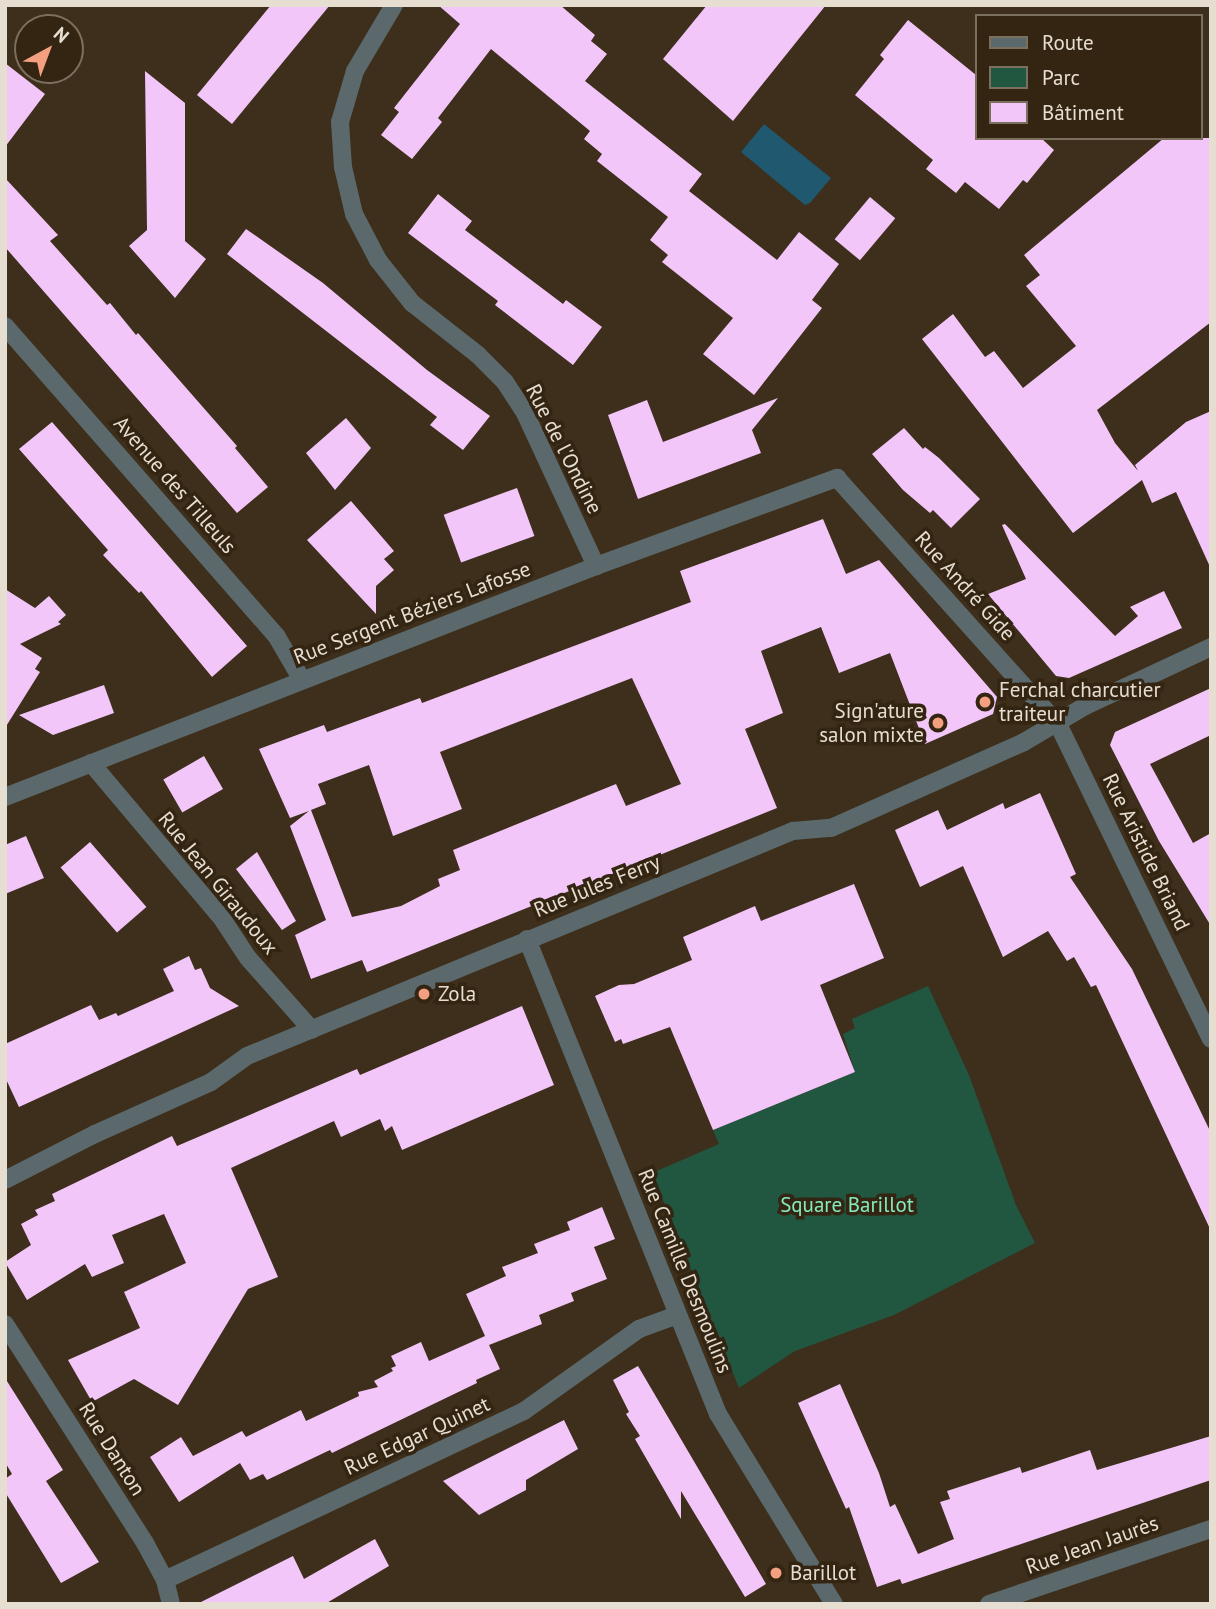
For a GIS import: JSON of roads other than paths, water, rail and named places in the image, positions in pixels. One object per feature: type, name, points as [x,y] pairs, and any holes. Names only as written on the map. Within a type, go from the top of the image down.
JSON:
[{"type":"street","name":"Rue de l'Ondine","points":[[394,5],[355,71],[340,122],[343,167],[354,214],[378,260],[412,303],[478,355],[505,382],[525,413],[596,566]]},
{"type":"street","name":"Avenue des Tilleuls","points":[[5,326],[277,637],[302,680]]},
{"type":"street","name":"Rue Sergent Béziers Lafosse","points":[[5,797],[596,566],[837,478]]},
{"type":"street","name":"Rue André Gide","points":[[837,478],[1058,724]]},
{"type":"street","name":"Rue Jules Ferry","points":[[5,1180],[95,1134],[211,1082],[247,1056],[793,831],[831,828],[1024,742],[1085,706],[1211,647]]},
{"type":"street","name":"Rue Aristide Briand","points":[[1058,724],[1211,1039]]},
{"type":"street","name":"Rue Jean Giraudoux","points":[[91,763],[223,920],[248,958],[312,1030]]},
{"type":"street","name":"Rue Camille Desmoulins","points":[[527,939],[718,1414],[834,1604]]},
{"type":"street","name":"Rue Edgar Quinet","points":[[164,1580],[524,1411],[639,1329],[677,1315]]},
{"type":"street","name":"Rue Danton","points":[[5,1324],[145,1543],[164,1580],[171,1604]]},
{"type":"street","name":"Rue Jean Jaurès","points":[[989,1604],[1211,1529]]},
{"type":"water","points":[[764,124],[831,178],[810,203],[805,205],[741,152]]},
{"type":"place","name":"Ferchal charcutier traiteur","points":[[985,702]]},
{"type":"place","name":"Sign'ature salon mixte","points":[[938,723]]},
{"type":"place","name":"Zola","points":[[424,994]]},
{"type":"place","name":"Barillot","points":[[776,1573]]},
{"type":"park label","name":"Square Barillot","points":[[847,1205]]}]
